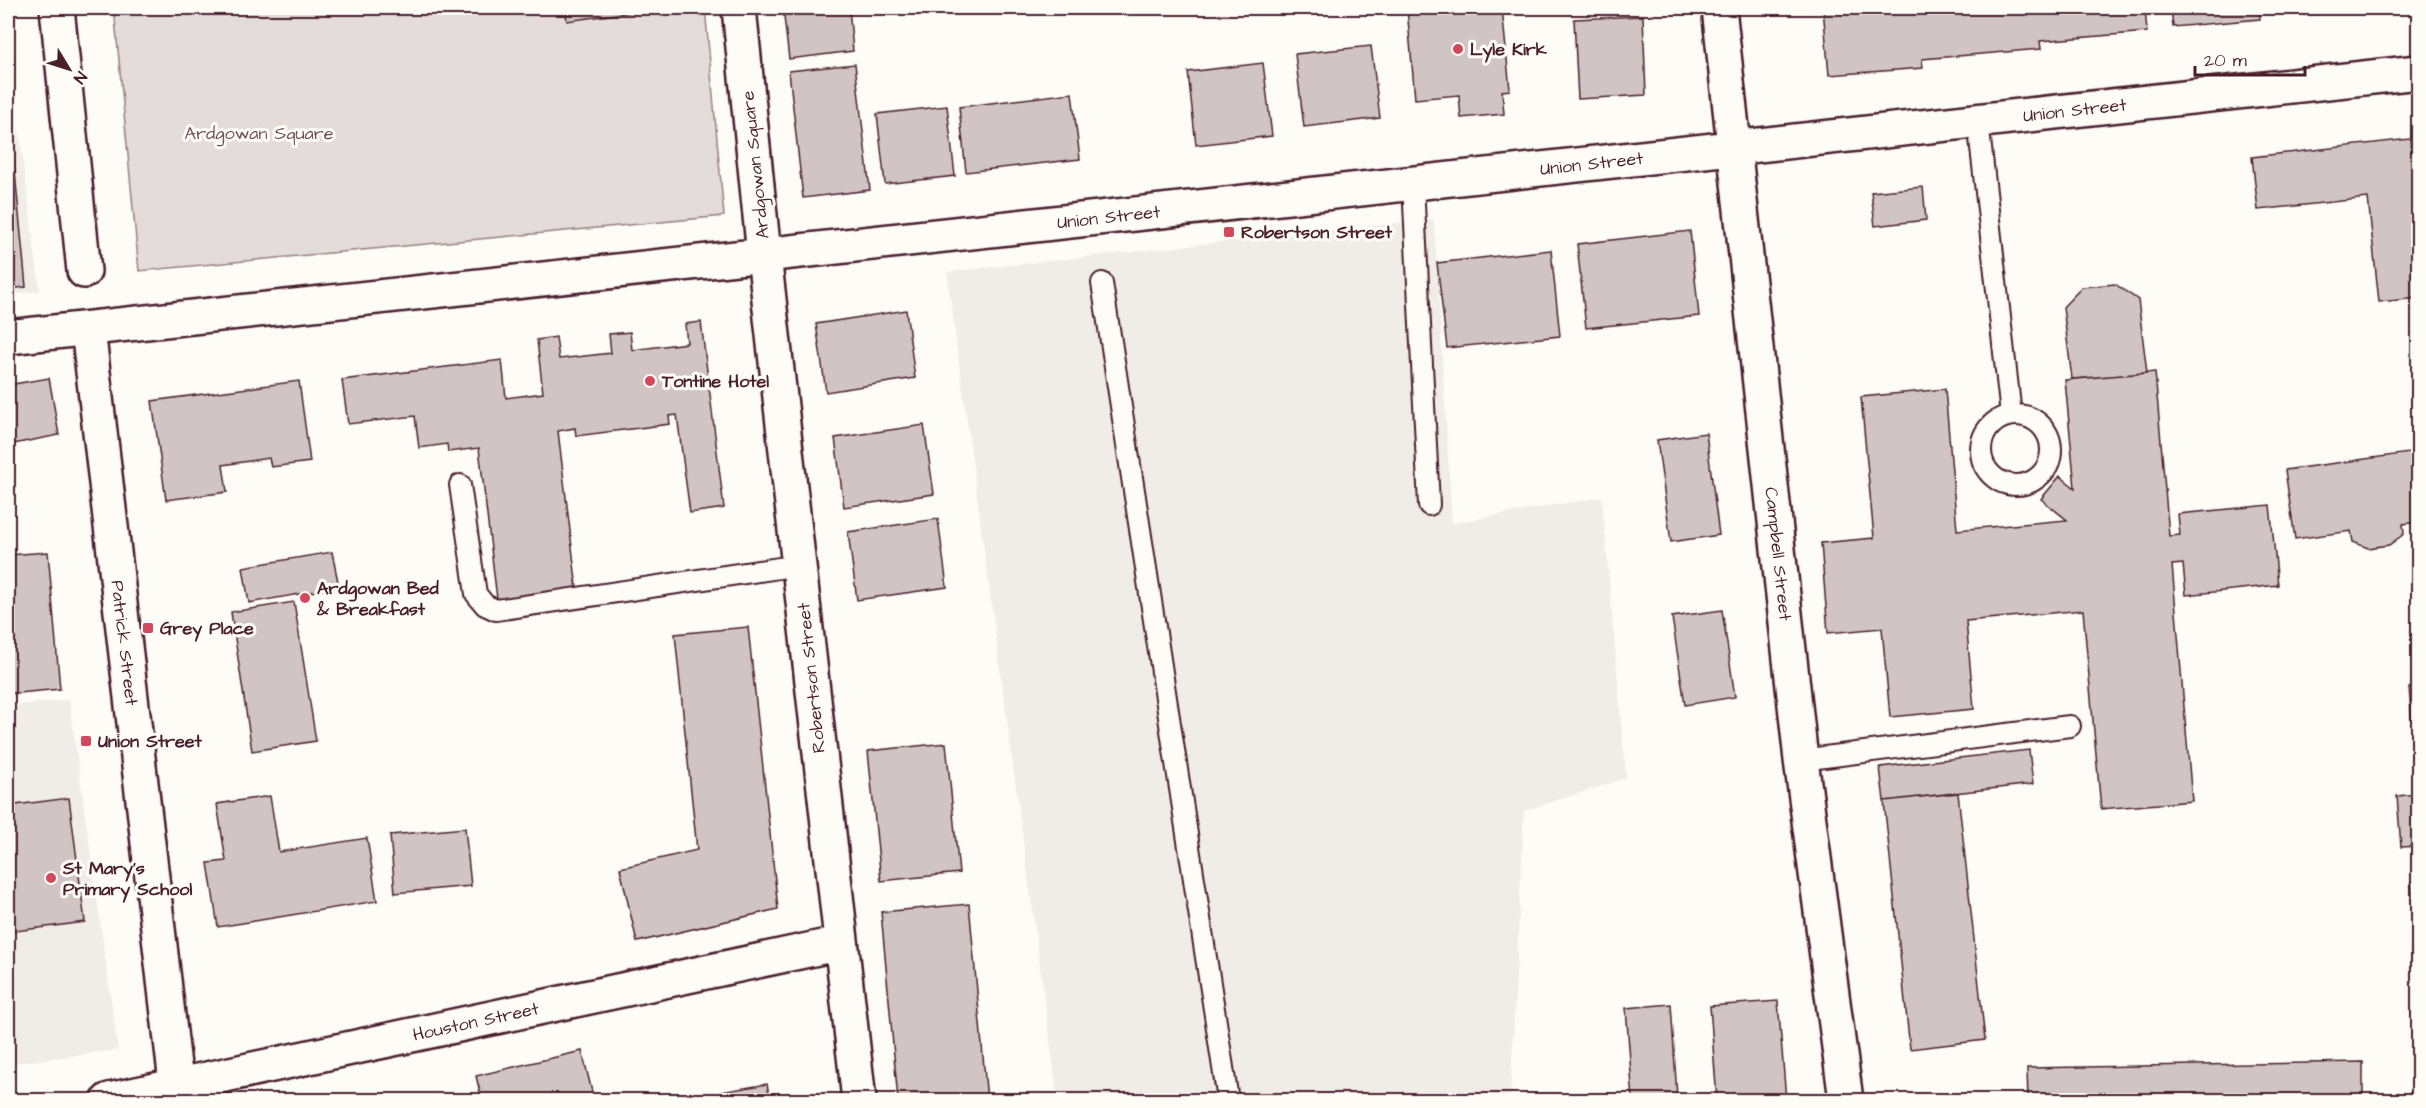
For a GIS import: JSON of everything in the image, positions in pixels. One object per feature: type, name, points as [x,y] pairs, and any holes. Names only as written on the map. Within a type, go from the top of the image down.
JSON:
[{"type":"street","points":[[57,8],[84,271]]},
{"type":"street","name":"Ardgowan Square","points":[[88,329],[764,255],[739,8]]},
{"type":"street","name":"Campbell Street","points":[[1719,8],[1801,760],[1846,1101]]},
{"type":"street","name":"Union Street","points":[[764,255],[2418,72]]},
{"type":"street","name":"Robertson Street","points":[[764,255],[859,1101]]},
{"type":"street","points":[[8,337],[88,329]]},
{"type":"street","name":"Patrick Street","points":[[88,329],[177,1093]]},
{"type":"street","name":"Houston Street","points":[[109,1101],[177,1093],[841,943]]},
{"type":"lane","points":[[1978,122],[2011,416]]},
{"type":"lane","points":[[1413,184],[1429,505]]},
{"type":"lane","points":[[1102,283],[1228,1101]]},
{"type":"lane","points":[[460,485],[476,594],[485,605],[496,610],[799,565]]},
{"type":"lane","points":[[1801,760],[2070,726]]},
{"type":"shaded area","points":[[8,47],[40,291],[8,295]]},
{"type":"shaded area","points":[[1434,219],[1452,523],[1602,497],[1626,778],[1524,811],[1510,1100],[1058,1100],[947,272]]},
{"type":"shaded area","name":"St Mary's Primary School","points":[[69,700],[118,1050],[8,1064],[8,706]]},
{"type":"green space","name":"Ardgowan Square","points":[[114,8],[705,8],[724,216],[139,271]]},
{"type":"building","points":[[565,8],[660,8],[567,21]]},
{"type":"building","points":[[783,8],[849,8],[853,51],[789,59]]},
{"type":"building","name":"Lyle Kirk","points":[[1407,8],[1502,8],[1510,90],[1502,91],[1504,114],[1461,118],[1459,95],[1415,99]]},
{"type":"building","points":[[1823,8],[2145,8],[2147,32],[2040,41],[2041,49],[1922,59],[1923,68],[1829,75]]},
{"type":"building","points":[[2171,8],[2259,8],[2260,19],[2173,27]]},
{"type":"building","points":[[2303,8],[2383,8],[2304,15]]},
{"type":"building","points":[[1643,16],[1646,95],[1578,99],[1574,19]]},
{"type":"building","points":[[1371,46],[1380,118],[1304,127],[1295,54]]},
{"type":"building","points":[[1263,63],[1272,136],[1196,145],[1188,72]]},
{"type":"building","points":[[855,64],[870,190],[803,198],[789,71]]},
{"type":"building","points":[[1072,93],[1080,159],[966,172],[959,107]]},
{"type":"building","points":[[8,99],[26,287],[8,289]]},
{"type":"building","points":[[947,106],[955,176],[885,184],[877,114]]},
{"type":"building","points":[[2418,138],[2418,298],[2379,302],[2368,198],[2258,210],[2252,157]]},
{"type":"building","points":[[1923,187],[1926,220],[1875,226],[1871,192]]},
{"type":"building","points":[[1690,231],[1699,316],[1586,328],[1577,244]]},
{"type":"building","points":[[1551,250],[1560,336],[1447,348],[1437,263]]},
{"type":"building","points":[[2115,284],[2138,300],[2147,373],[2072,379],[2063,307],[2082,287]]},
{"type":"building","points":[[906,310],[915,378],[826,392],[816,324]]},
{"type":"building","points":[[701,322],[724,508],[690,513],[677,415],[669,416],[670,424],[576,436],[575,428],[558,431],[577,589],[497,599],[479,448],[448,452],[447,444],[419,448],[415,416],[348,424],[342,380],[502,360],[506,398],[543,393],[537,340],[556,337],[559,359],[611,353],[609,334],[630,332],[632,350],[687,343],[685,324]]},
{"type":"building","points":[[2155,372],[2169,536],[2180,535],[2178,514],[2270,505],[2278,585],[2186,595],[2183,564],[2172,565],[2192,801],[2101,809],[2083,610],[1966,621],[1974,709],[1890,717],[1882,628],[1828,633],[1821,543],[1874,538],[1861,397],[1945,389],[1957,530],[2067,520],[2041,499],[2060,476],[2075,488],[2065,380]]},
{"type":"building","points":[[49,378],[59,435],[8,445],[8,385]]},
{"type":"building","points":[[299,381],[310,462],[271,467],[269,458],[223,465],[227,492],[166,500],[152,401]]},
{"type":"building","points":[[924,425],[934,494],[844,507],[835,438]]},
{"type":"building","points":[[1706,433],[1719,535],[1671,542],[1657,440]]},
{"type":"building","points":[[2416,452],[2418,522],[2403,524],[2404,534],[2389,545],[2368,548],[2353,542],[2351,531],[2295,539],[2285,470]]},
{"type":"building","points":[[938,519],[947,587],[857,600],[848,532]]},
{"type":"building","points":[[48,552],[60,689],[8,694],[8,555]]},
{"type":"building","points":[[332,552],[339,587],[249,603],[243,567]]},
{"type":"building","points":[[294,602],[316,741],[252,751],[231,612]]},
{"type":"building","points":[[1722,610],[1735,697],[1685,705],[1672,617]]},
{"type":"building","points":[[748,627],[778,909],[637,942],[620,868],[697,850],[675,634]]},
{"type":"building","points":[[2418,687],[2418,770],[2416,770],[2409,688]]},
{"type":"building","points":[[946,743],[959,873],[881,881],[868,751]]},
{"type":"building","points":[[2029,750],[2033,784],[1884,801],[1880,767]]},
{"type":"building","points":[[1958,793],[1985,1040],[1910,1049],[1884,801]]},
{"type":"building","points":[[2418,794],[2418,846],[2401,847],[2397,796]]},
{"type":"building","points":[[270,796],[279,852],[367,838],[377,901],[218,927],[208,863],[226,861],[217,804]]},
{"type":"building","points":[[69,798],[85,922],[8,932],[8,806]]},
{"type":"building","points":[[465,828],[471,886],[395,893],[390,835]]},
{"type":"building","points":[[2418,881],[2418,936],[2416,936],[2411,882]]},
{"type":"building","points":[[969,904],[987,1100],[898,1100],[881,912]]},
{"type":"building","points":[[1778,1001],[1786,1100],[1717,1100],[1710,1006]]},
{"type":"building","points":[[1671,1004],[1677,1097],[1703,1095],[1703,1100],[1633,1100],[1626,1008]]},
{"type":"building","points":[[582,1051],[594,1100],[482,1100],[476,1076]]},
{"type":"building","points":[[2363,1062],[2363,1100],[2028,1100],[2027,1068]]},
{"type":"building","points":[[767,1084],[770,1100],[675,1100]]},
{"type":"place","name":"Lyle Kirk","points":[[1458,49]]},
{"type":"place","name":"Robertson Street","points":[[1229,232]]},
{"type":"place","name":"Tontine Hotel","points":[[650,381]]},
{"type":"place","name":"Ardgowan Bed & Breakfast","points":[[305,598]]},
{"type":"place","name":"Grey Place","points":[[148,628]]},
{"type":"place","name":"Union Street","points":[[86,741]]},
{"type":"place","name":"St Mary's Primary School","points":[[51,878]]}]
